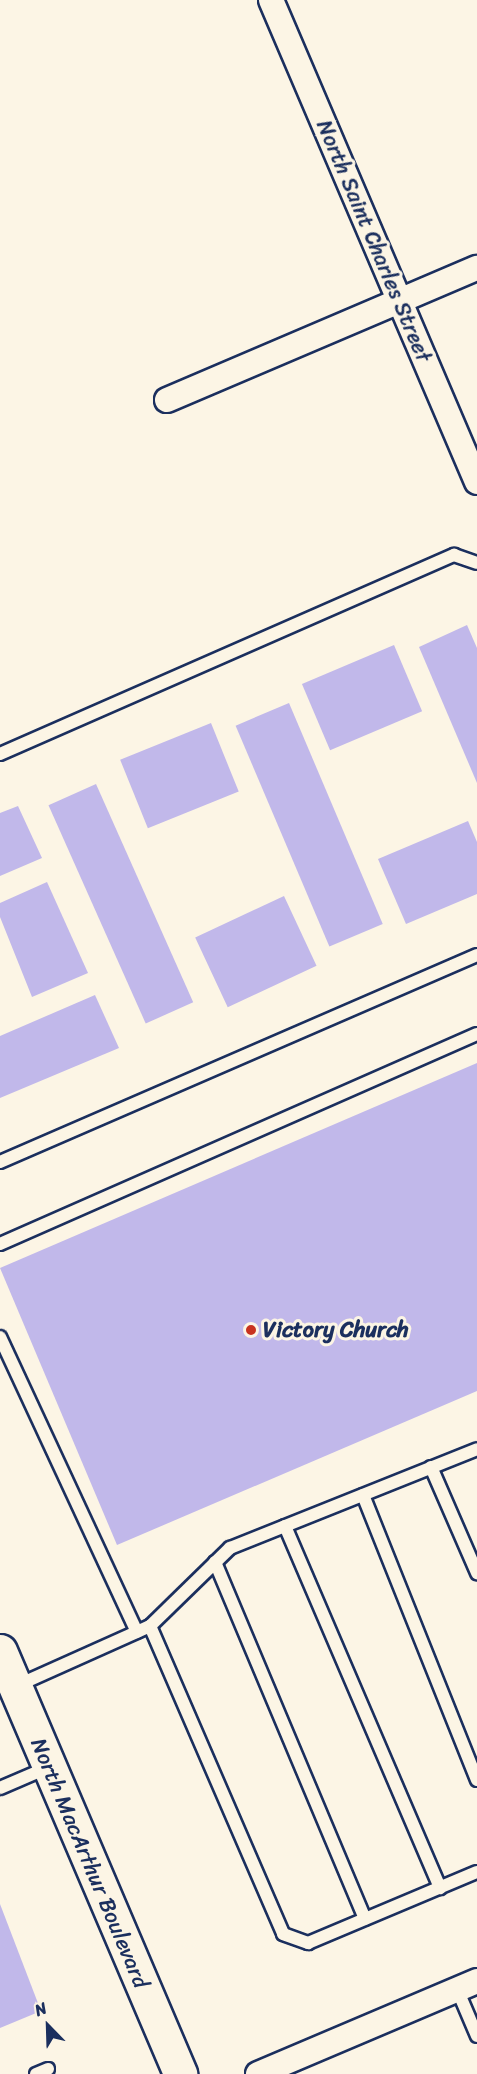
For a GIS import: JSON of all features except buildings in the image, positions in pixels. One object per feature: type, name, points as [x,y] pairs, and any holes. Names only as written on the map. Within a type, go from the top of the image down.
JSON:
[{"type":"main road","name":"North MacArthur Boulevard","points":[[0,1651],[180,2074]]},
{"type":"street","name":"North Saint Charles Street","points":[[271,0],[477,482]]},
{"type":"street","points":[[167,400],[477,268]]},
{"type":"street","points":[[258,2074],[467,1985]]},
{"type":"lane","points":[[0,754],[454,555],[477,563]]},
{"type":"lane","points":[[0,1162],[477,955]]},
{"type":"lane","points":[[0,1244],[477,1034]]},
{"type":"lane","points":[[0,1337],[137,1632]]},
{"type":"lane","points":[[15,1687],[150,1626],[230,1548],[477,1449]]},
{"type":"lane","points":[[431,1467],[477,1573]]},
{"type":"lane","points":[[363,1495],[477,1780]]},
{"type":"lane","points":[[285,1526],[440,1888]]},
{"type":"lane","points":[[215,1562],[365,1919]]},
{"type":"lane","points":[[150,1626],[283,1934],[308,1943],[477,1872]]},
{"type":"lane","points":[[0,1788],[49,1767]]},
{"type":"lane","points":[[467,1985],[477,2036]]},
{"type":"lane","points":[[36,2074],[48,2069]]},
{"type":"place","name":"Victory Church","points":[[251,1330]]}]
